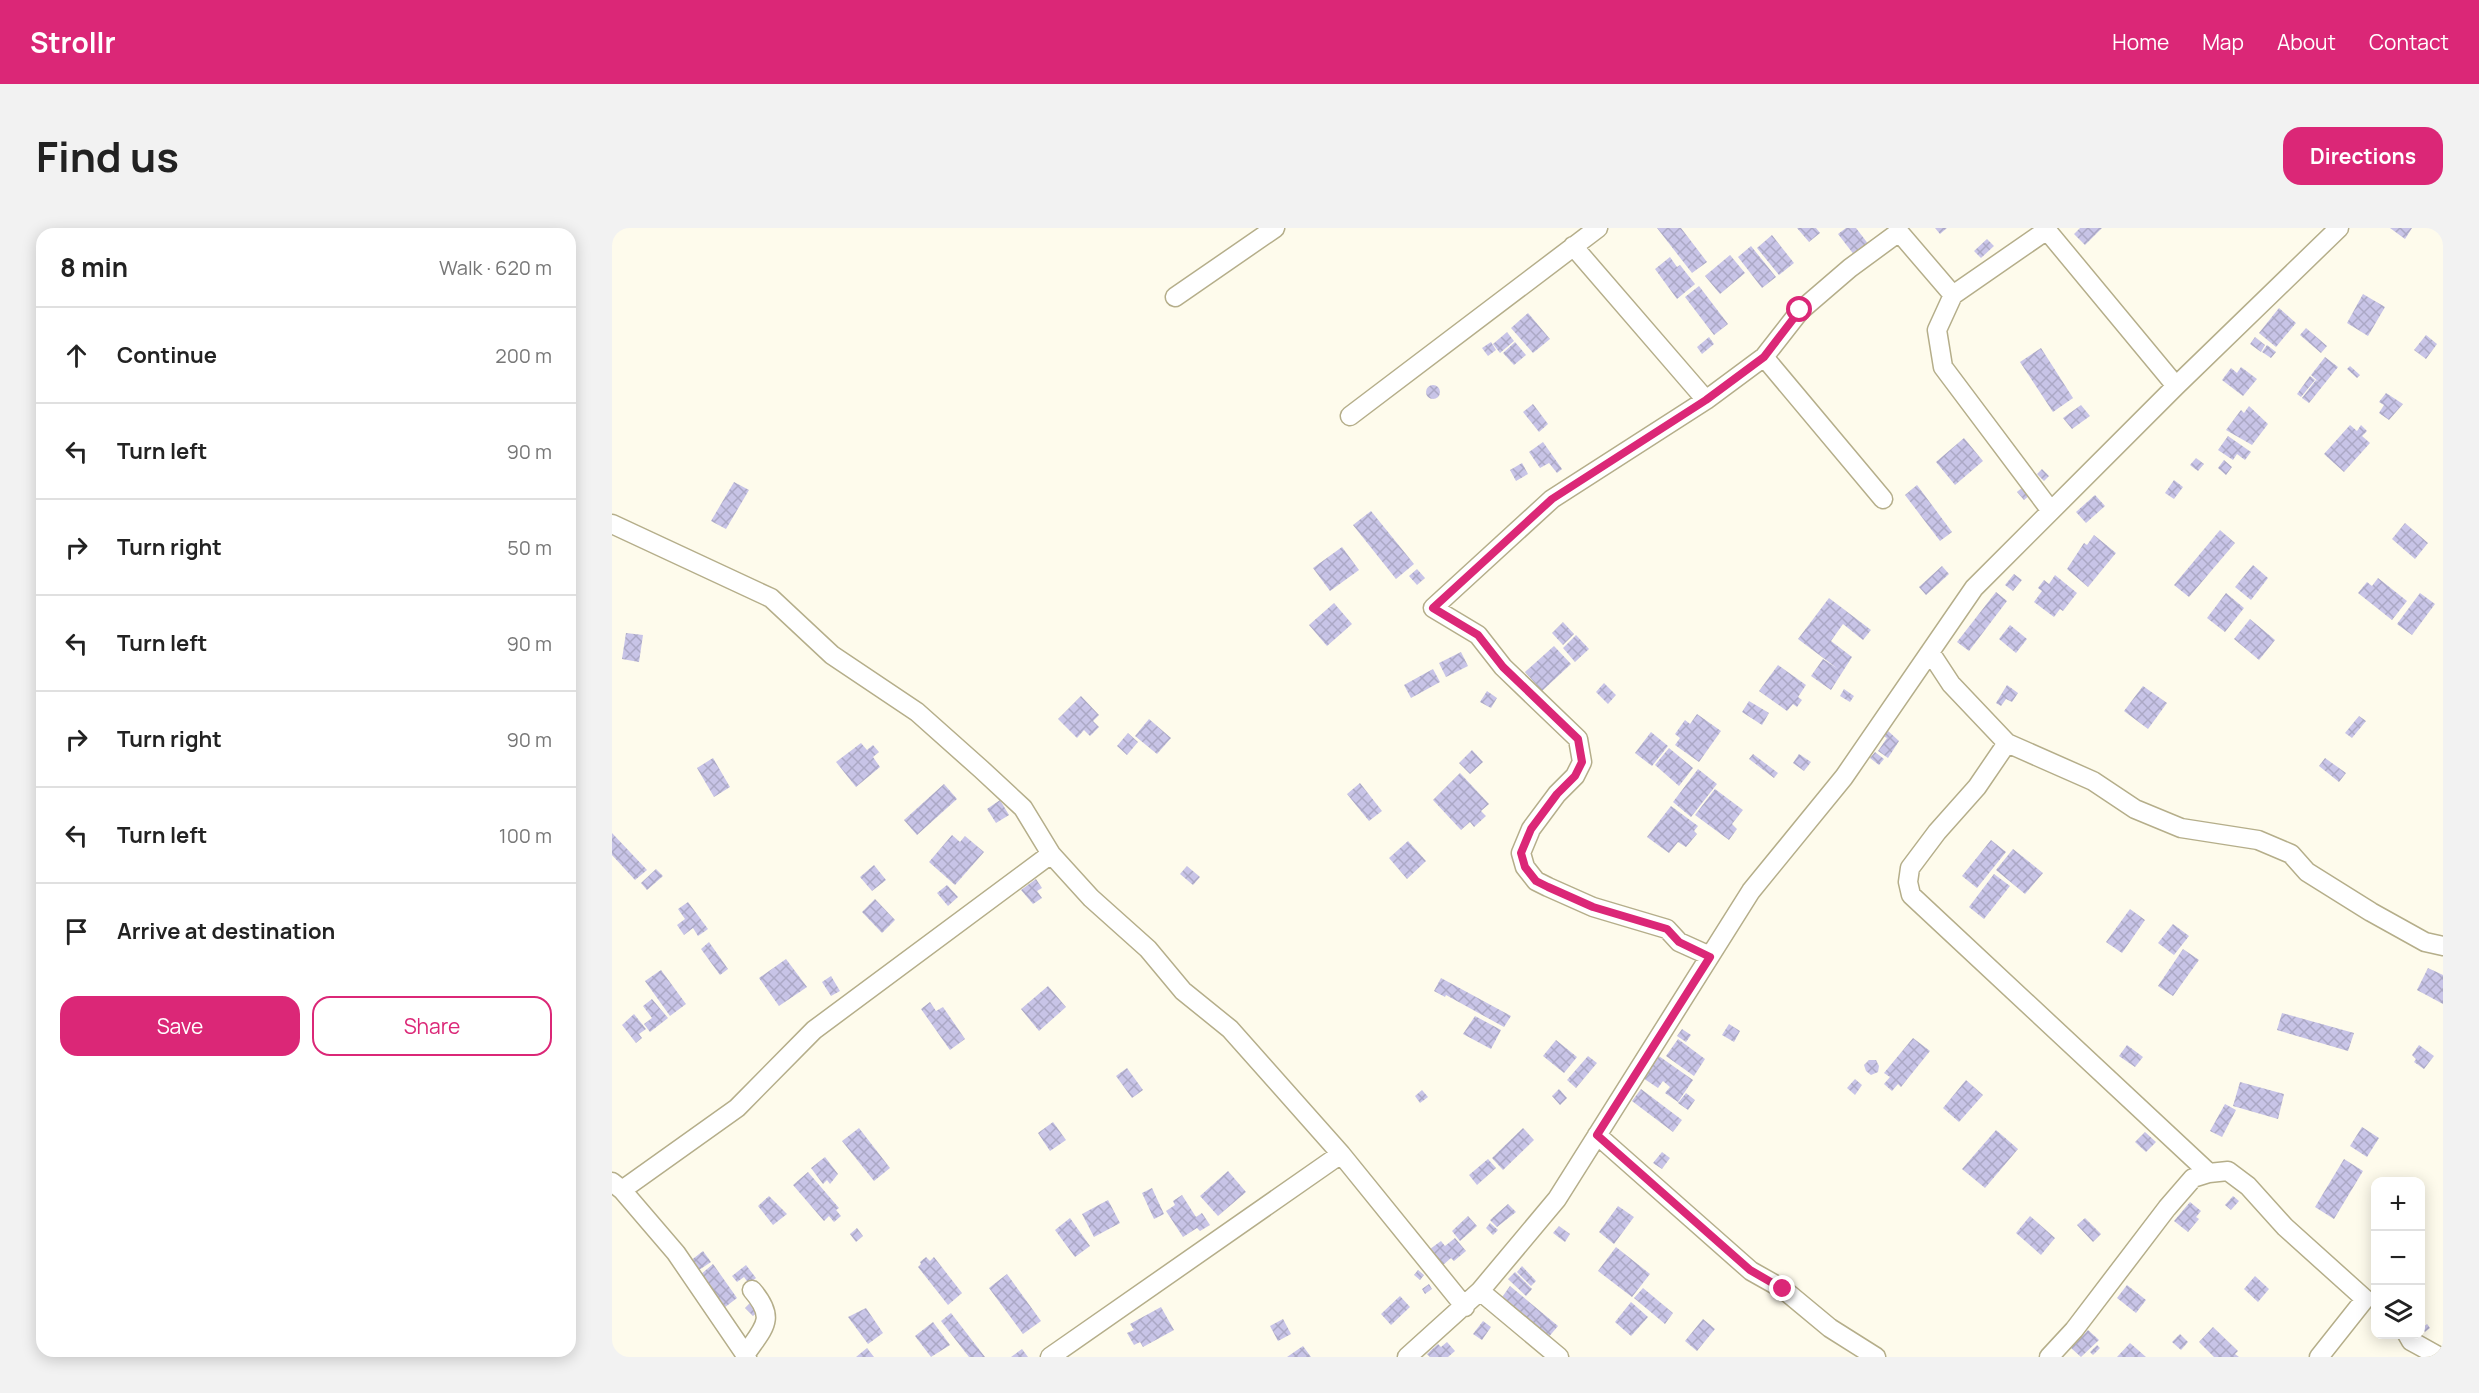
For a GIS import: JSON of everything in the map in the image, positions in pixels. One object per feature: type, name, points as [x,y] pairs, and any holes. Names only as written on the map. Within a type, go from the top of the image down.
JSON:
[{"type":"street","points":[[1175,297],[1275,228]]},
{"type":"street","points":[[1350,416],[1598,228]]},
{"type":"street","points":[[1407,1357],[1480,1291],[1557,1199],[1750,891],[1844,777],[1974,588],[2176,386],[2339,228]]},
{"type":"street","points":[[2051,511],[1943,367],[1937,330],[1953,295],[2046,229],[2176,386]]},
{"type":"street","points":[[1710,957],[1679,942],[1667,929],[1593,907],[1536,881],[1525,867],[1521,853],[1531,829],[1557,794],[1575,776],[1582,762],[1578,739],[1503,667],[1478,635],[1433,608],[1552,499],[1706,400],[1764,357],[1800,310],[1850,268],[1899,232],[1953,295]]},
{"type":"street","points":[[1573,246],[1706,400]]},
{"type":"street","points":[[1764,357],[1883,499]]},
{"type":"street","points":[[612,524],[771,598],[832,655],[917,712],[981,769],[1023,808],[1051,854],[1091,898],[1148,949],[1183,991],[1230,1029],[1341,1154],[1464,1307]]},
{"type":"street","points":[[1930,652],[1951,684],[2007,743],[2092,781],[2134,809],[2172,824],[2258,840],[2291,854],[2307,872],[2371,912],[2424,942],[2443,946]]},
{"type":"street","points":[[2007,743],[1977,787],[1937,832],[1910,868],[1908,882],[1911,895],[2209,1173]]},
{"type":"street","points":[[752,1290],[765,1305],[766,1321],[746,1356],[676,1253],[617,1186],[737,1108],[814,1030],[1051,854]]},
{"type":"street","points":[[1597,1135],[1750,1270],[1783,1289],[1830,1328],[1876,1357]]},
{"type":"street","points":[[1050,1357],[1341,1154]]},
{"type":"street","points":[[2049,1357],[2074,1330],[2167,1208],[2193,1178],[2228,1171],[2248,1186],[2285,1227],[2370,1302],[2319,1357]]},
{"type":"street","points":[[1480,1291],[1559,1357]]},
{"type":"street","points":[[2410,1339],[2440,1357]]},
{"type":"building","points":[[1657,228],[1681,228],[1707,262],[1692,273]]},
{"type":"building","points":[[1797,228],[1816,228],[1820,233],[1809,242]]},
{"type":"building","points":[[1846,228],[1856,228],[1869,245],[1855,256],[1838,234]]},
{"type":"building","points":[[1935,228],[1947,228],[1940,234]]},
{"type":"building","points":[[2080,228],[2102,228],[2085,245],[2074,234]]},
{"type":"building","points":[[2390,228],[2412,228],[2405,239]]},
{"type":"building","points":[[1772,235],[1794,263],[1779,275],[1757,248]]},
{"type":"building","points":[[1987,239],[1994,246],[1981,258],[1974,251]]},
{"type":"building","points":[[1751,246],[1776,277],[1762,288],[1738,257]]},
{"type":"building","points":[[1730,255],[1745,273],[1720,294],[1705,276]]},
{"type":"building","points":[[1670,257],[1677,267],[1680,265],[1695,284],[1677,299],[1655,269]]},
{"type":"building","points":[[1699,286],[1728,324],[1714,335],[1685,297]]},
{"type":"building","points":[[2363,294],[2385,307],[2368,336],[2347,323]]},
{"type":"building","points":[[2279,308],[2296,323],[2276,347],[2259,333]]},
{"type":"building","points":[[1528,313],[1550,339],[1533,353],[1511,328]]},
{"type":"building","points":[[2306,328],[2327,346],[2321,353],[2300,335]]},
{"type":"building","points":[[1507,332],[1514,341],[1500,353],[1493,344]]},
{"type":"building","points":[[2426,335],[2437,344],[2426,359],[2414,350]]},
{"type":"building","points":[[1709,337],[1714,344],[1702,354],[1697,347]]},
{"type":"building","points":[[2255,337],[2265,345],[2261,352],[2250,344]]},
{"type":"building","points":[[1491,342],[1496,350],[1488,356],[1482,348]]},
{"type":"building","points":[[1515,342],[1526,355],[1514,365],[1503,353]]},
{"type":"building","points":[[2267,345],[2276,352],[2271,358],[2262,352]]},
{"type":"building","points":[[2041,348],[2073,398],[2053,412],[2020,362]]},
{"type":"building","points":[[2325,357],[2338,367],[2309,403],[2302,398],[2316,380],[2320,383],[2311,375]]},
{"type":"building","points":[[2350,366],[2360,375],[2357,378],[2347,369]]},
{"type":"building","points":[[2241,367],[2257,379],[2243,396],[2222,380],[2231,368],[2237,373]]},
{"type":"building","points":[[2310,376],[2315,380],[2301,397],[2297,394]]},
{"type":"building","points":[[1433,385],[1438,387],[1440,392],[1438,397],[1433,399],[1428,397],[1426,392],[1428,387]]},
{"type":"building","points":[[2386,393],[2403,404],[2389,420],[2379,413],[2384,405],[2379,402]]},
{"type":"building","points":[[1533,404],[1548,424],[1539,432],[1523,412]]},
{"type":"building","points":[[2081,405],[2090,416],[2072,429],[2063,418]]},
{"type":"building","points":[[2249,406],[2268,424],[2252,445],[2226,430],[2241,410],[2244,413]]},
{"type":"building","points":[[2350,425],[2357,431],[2361,425],[2367,431],[2362,436],[2370,443],[2344,472],[2324,454]]},
{"type":"building","points":[[2228,436],[2251,452],[2245,460],[2237,454],[2233,460],[2218,450]]},
{"type":"building","points":[[1964,438],[1983,461],[1955,485],[1936,462]]},
{"type":"building","points":[[1543,442],[1562,469],[1557,473],[1549,463],[1540,468],[1529,452]]},
{"type":"building","points":[[2196,458],[2204,464],[2198,471],[2190,465]]},
{"type":"building","points":[[2224,460],[2232,467],[2226,475],[2218,468]]},
{"type":"building","points":[[1522,463],[1528,474],[1516,481],[1510,470]]},
{"type":"building","points":[[2042,469],[2049,476],[2044,481],[2037,474]]},
{"type":"building","points":[[2174,480],[2183,487],[2174,499],[2165,493]]},
{"type":"building","points":[[734,482],[749,490],[726,529],[711,521]]},
{"type":"building","points":[[1917,485],[1952,532],[1940,541],[1905,495]]},
{"type":"building","points":[[2023,487],[2030,495],[2024,500],[2017,492]]},
{"type":"building","points":[[2095,495],[2105,506],[2086,523],[2076,512]]},
{"type":"building","points":[[1371,511],[1414,564],[1396,579],[1353,525]]},
{"type":"building","points":[[2405,523],[2428,543],[2415,559],[2392,539]]},
{"type":"building","points":[[2220,530],[2235,543],[2189,597],[2174,585]]},
{"type":"building","points":[[2094,535],[2116,553],[2088,587],[2067,569],[2084,543],[2087,545]]},
{"type":"building","points":[[1342,547],[1359,570],[1330,591],[1313,568]]},
{"type":"building","points":[[2253,565],[2268,578],[2251,600],[2235,587]]},
{"type":"building","points":[[1942,566],[1949,574],[1926,595],[1919,587]]},
{"type":"building","points":[[1417,569],[1425,578],[1417,585],[1409,576]]},
{"type":"building","points":[[2014,574],[2022,580],[2013,591],[2005,585]]},
{"type":"building","points":[[2055,575],[2077,593],[2063,611],[2060,609],[2054,617],[2034,602],[2042,591],[2038,588],[2044,580],[2049,584]]},
{"type":"building","points":[[2378,578],[2407,601],[2392,620],[2358,593],[2367,582],[2372,586]]},
{"type":"building","points":[[1996,592],[2007,601],[1969,651],[1957,642]]},
{"type":"building","points":[[2226,593],[2244,608],[2225,632],[2207,618]]},
{"type":"building","points":[[2420,593],[2435,604],[2412,635],[2397,624]]},
{"type":"building","points":[[1829,598],[1871,630],[1863,640],[1843,624],[1831,641],[1852,657],[1831,690],[1811,676],[1823,659],[1838,669],[1798,639]]},
{"type":"building","points":[[1334,603],[1352,624],[1327,646],[1309,625]]},
{"type":"building","points":[[2250,619],[2275,640],[2259,660],[2234,639]]},
{"type":"building","points":[[1563,622],[1574,634],[1563,645],[1552,633]]},
{"type":"building","points":[[2010,625],[2027,639],[2016,653],[1999,639]]},
{"type":"building","points":[[626,633],[643,635],[639,662],[622,659]]},
{"type":"building","points":[[1576,635],[1589,649],[1575,662],[1563,648]]},
{"type":"building","points":[[1554,646],[1571,664],[1542,691],[1525,672]]},
{"type":"building","points":[[1461,652],[1468,666],[1446,677],[1439,663]]},
{"type":"building","points":[[1778,665],[1806,685],[1798,697],[1802,700],[1797,707],[1793,704],[1787,711],[1759,691]]},
{"type":"building","points":[[1433,669],[1440,682],[1411,698],[1404,685]]},
{"type":"building","points":[[1604,683],[1616,695],[1608,704],[1596,692]]},
{"type":"building","points":[[2007,685],[2018,693],[2012,702],[2006,699],[2001,706],[1996,703]]},
{"type":"building","points":[[2143,686],[2167,703],[2148,729],[2124,711]]},
{"type":"building","points":[[1844,689],[1854,696],[1850,702],[1840,696]]},
{"type":"building","points":[[1487,691],[1497,698],[1491,708],[1480,702]]},
{"type":"building","points":[[1081,696],[1099,715],[1093,721],[1099,727],[1090,736],[1084,730],[1077,738],[1058,719]]},
{"type":"building","points":[[1749,701],[1769,713],[1762,725],[1742,712]]},
{"type":"building","points":[[1697,714],[1721,731],[1699,762],[1675,745],[1680,738],[1675,734],[1685,720],[1690,724]]},
{"type":"building","points":[[2359,716],[2366,721],[2352,738],[2345,733]]},
{"type":"building","points":[[1149,719],[1171,738],[1157,754],[1135,736]]},
{"type":"building","points":[[1887,730],[1899,741],[1888,758],[1878,751],[1887,738],[1883,736]]},
{"type":"building","points":[[1651,732],[1668,746],[1652,766],[1635,753]]},
{"type":"building","points":[[1128,733],[1138,742],[1127,755],[1117,746]]},
{"type":"building","points":[[861,743],[867,750],[873,745],[879,752],[873,757],[880,767],[856,787],[836,762]]},
{"type":"building","points":[[1669,748],[1693,768],[1679,786],[1655,765]]},
{"type":"building","points":[[1472,750],[1483,762],[1470,774],[1459,763]]},
{"type":"building","points":[[1875,752],[1884,759],[1879,765],[1870,758]]},
{"type":"building","points":[[1753,754],[1778,773],[1774,778],[1749,759]]},
{"type":"building","points":[[1799,754],[1811,762],[1804,771],[1793,763]]},
{"type":"building","points":[[713,758],[730,787],[714,797],[697,768]]},
{"type":"building","points":[[2325,758],[2346,773],[2339,782],[2319,766]]},
{"type":"building","points":[[1698,769],[1717,784],[1691,817],[1673,802]]},
{"type":"building","points":[[1460,773],[1489,804],[1481,811],[1486,816],[1474,827],[1470,822],[1461,830],[1433,800]]},
{"type":"building","points":[[1360,783],[1382,811],[1369,821],[1347,794]]},
{"type":"building","points":[[944,784],[957,799],[917,835],[904,820]]},
{"type":"building","points":[[1715,789],[1743,810],[1732,824],[1737,829],[1729,840],[1695,815]]},
{"type":"building","points":[[1000,800],[1009,815],[996,823],[987,809]]},
{"type":"building","points":[[1671,806],[1698,826],[1694,831],[1697,834],[1686,847],[1678,842],[1669,853],[1647,837]]},
{"type":"building","points":[[612,833],[647,870],[635,880],[612,855]]},
{"type":"building","points":[[952,835],[960,842],[965,836],[984,852],[955,885],[929,862]]},
{"type":"building","points":[[1991,840],[2006,852],[1977,888],[1962,876]]},
{"type":"building","points":[[1408,841],[1426,861],[1407,879],[1389,858]]},
{"type":"building","points":[[2013,849],[2043,873],[2025,894],[1996,870]]},
{"type":"building","points":[[874,865],[886,880],[872,891],[860,877]]},
{"type":"building","points":[[1187,866],[1200,877],[1193,885],[1180,874]]},
{"type":"building","points":[[656,869],[663,876],[647,890],[641,883]]},
{"type":"building","points":[[1994,874],[2010,886],[1984,919],[1969,907]]},
{"type":"building","points":[[1036,879],[1042,888],[1037,891],[1042,898],[1033,904],[1021,890]]},
{"type":"building","points":[[947,885],[958,897],[948,906],[937,893]]},
{"type":"building","points":[[875,899],[895,920],[882,933],[862,912]]},
{"type":"building","points":[[688,902],[708,929],[698,936],[693,928],[684,935],[677,925],[685,919],[678,909]]},
{"type":"building","points":[[2130,909],[2145,920],[2122,953],[2106,942]]},
{"type":"building","points":[[2173,924],[2189,936],[2174,955],[2158,943]]},
{"type":"building","points":[[709,942],[728,969],[720,975],[701,949]]},
{"type":"building","points":[[2183,949],[2199,960],[2173,996],[2158,986]]},
{"type":"building","points":[[786,959],[807,987],[779,1006],[759,978]]},
{"type":"building","points":[[2428,968],[2443,975],[2443,1004],[2417,990]]},
{"type":"building","points":[[661,970],[686,1004],[670,1016],[645,981]]},
{"type":"building","points":[[831,976],[840,991],[831,996],[822,982]]},
{"type":"building","points":[[1441,978],[1511,1016],[1504,1027],[1446,995],[1445,997],[1434,991]]},
{"type":"building","points":[[1048,986],[1066,1007],[1039,1031],[1021,1009]]},
{"type":"building","points":[[652,999],[668,1018],[650,1032],[644,1024],[652,1018],[643,1006]]},
{"type":"building","points":[[930,1002],[936,1011],[943,1007],[965,1039],[950,1050],[921,1009]]},
{"type":"building","points":[[2282,1013],[2354,1033],[2348,1051],[2277,1030]]},
{"type":"building","points":[[634,1014],[646,1029],[639,1034],[642,1038],[636,1043],[622,1025]]},
{"type":"building","points":[[1475,1016],[1501,1030],[1491,1049],[1463,1034]]},
{"type":"building","points":[[1729,1024],[1740,1031],[1734,1042],[1722,1035]]},
{"type":"building","points":[[1682,1029],[1691,1035],[1686,1042],[1677,1036]]},
{"type":"building","points":[[1913,1038],[1930,1051],[1901,1087],[1898,1084],[1892,1091],[1884,1084],[1890,1077],[1884,1073]]},
{"type":"building","points":[[1678,1039],[1705,1059],[1694,1076],[1666,1056]]},
{"type":"building","points":[[1556,1040],[1577,1057],[1564,1073],[1543,1056]]},
{"type":"building","points":[[2127,1045],[2143,1057],[2135,1067],[2119,1056]]},
{"type":"building","points":[[2419,1045],[2434,1056],[2424,1069],[2414,1062],[2416,1059],[2412,1055]]},
{"type":"building","points":[[1656,1054],[1693,1080],[1678,1102],[1665,1093],[1670,1087],[1663,1081],[1658,1088],[1640,1076]]},
{"type":"building","points":[[1588,1056],[1597,1063],[1576,1088],[1567,1080]]},
{"type":"building","points":[[1869,1060],[1876,1060],[1879,1066],[1878,1072],[1871,1075],[1866,1071],[1864,1065]]},
{"type":"building","points":[[1127,1068],[1143,1090],[1132,1098],[1116,1076]]},
{"type":"building","points":[[1855,1079],[1862,1085],[1855,1095],[1847,1088]]},
{"type":"building","points":[[1966,1080],[1983,1095],[1959,1122],[1943,1108]]},
{"type":"building","points":[[2240,1082],[2284,1094],[2278,1119],[2233,1106]]},
{"type":"building","points":[[1559,1089],[1567,1098],[1560,1105],[1552,1096]]},
{"type":"building","points":[[1641,1089],[1682,1120],[1673,1132],[1632,1101]]},
{"type":"building","points":[[1422,1090],[1428,1097],[1420,1103],[1415,1096]]},
{"type":"building","points":[[1686,1093],[1695,1100],[1688,1110],[1678,1103]]},
{"type":"building","points":[[2225,1104],[2236,1110],[2222,1137],[2210,1131]]},
{"type":"building","points":[[1053,1122],[1066,1140],[1050,1151],[1038,1133]]},
{"type":"building","points":[[2362,1127],[2379,1138],[2367,1157],[2350,1146]]},
{"type":"building","points":[[859,1128],[890,1168],[874,1181],[842,1141]]},
{"type":"building","points":[[1523,1128],[1534,1140],[1503,1170],[1492,1158]]},
{"type":"building","points":[[1996,1130],[2018,1149],[1985,1188],[1962,1169]]},
{"type":"building","points":[[2145,1132],[2156,1142],[2146,1152],[2135,1142]]},
{"type":"building","points":[[1662,1152],[1670,1158],[1662,1169],[1653,1163]]},
{"type":"building","points":[[825,1157],[838,1174],[830,1184],[827,1180],[823,1184],[811,1168]]},
{"type":"building","points":[[1488,1159],[1496,1168],[1477,1185],[1469,1175]]},
{"type":"building","points":[[2344,1159],[2363,1171],[2334,1219],[2315,1207]]},
{"type":"building","points":[[1228,1171],[1246,1192],[1218,1216],[1200,1196]]},
{"type":"building","points":[[808,1172],[839,1208],[836,1210],[841,1216],[834,1222],[829,1216],[824,1221],[793,1185]]},
{"type":"building","points":[[1152,1188],[1164,1214],[1154,1219],[1142,1193]]},
{"type":"building","points":[[1182,1195],[1196,1217],[1202,1213],[1210,1225],[1200,1231],[1197,1228],[1183,1237],[1166,1211],[1175,1205],[1173,1201]]},
{"type":"building","points":[[769,1196],[787,1214],[773,1225],[758,1206]]},
{"type":"building","points":[[2233,1196],[2239,1201],[2231,1210],[2225,1205]]},
{"type":"building","points":[[1108,1200],[1120,1223],[1094,1237],[1082,1214]]},
{"type":"building","points":[[2190,1202],[2201,1211],[2196,1217],[2199,1219],[2188,1232],[2174,1221]]},
{"type":"building","points":[[1508,1204],[1516,1212],[1497,1227],[1490,1220]]},
{"type":"building","points":[[1618,1206],[1634,1217],[1614,1244],[1599,1232]]},
{"type":"building","points":[[1468,1216],[1477,1226],[1460,1241],[1452,1231]]},
{"type":"building","points":[[2030,1216],[2055,1238],[2041,1255],[2016,1233]]},
{"type":"building","points":[[1070,1218],[1090,1246],[1075,1257],[1055,1230]]},
{"type":"building","points":[[2085,1218],[2101,1234],[2093,1242],[2077,1225]]},
{"type":"building","points":[[1490,1223],[1498,1230],[1493,1235],[1486,1228]]},
{"type":"building","points":[[1559,1226],[1570,1234],[1565,1242],[1553,1233]]},
{"type":"building","points":[[857,1228],[863,1236],[856,1242],[850,1234]]},
{"type":"building","points":[[1455,1238],[1466,1251],[1454,1261],[1451,1258],[1443,1265],[1430,1249],[1441,1241],[1445,1246]]},
{"type":"building","points":[[1616,1247],[1650,1274],[1632,1297],[1598,1271]]},
{"type":"building","points":[[703,1251],[711,1262],[696,1272],[689,1262]]},
{"type":"building","points":[[926,1257],[930,1261],[934,1257],[962,1293],[948,1305],[918,1267]]},
{"type":"building","points":[[713,1264],[737,1298],[724,1308],[700,1275]]},
{"type":"building","points":[[746,1265],[756,1278],[749,1284],[744,1277],[737,1282],[732,1276]]},
{"type":"building","points":[[1522,1266],[1536,1281],[1531,1286],[1517,1272]]},
{"type":"building","points":[[1418,1270],[1424,1275],[1420,1280],[1414,1275]]},
{"type":"building","points":[[1515,1272],[1532,1289],[1526,1296],[1508,1279]]},
{"type":"building","points":[[1007,1274],[1041,1321],[1023,1334],[989,1288]]},
{"type":"building","points":[[2255,1276],[2269,1289],[2258,1302],[2244,1289]]},
{"type":"building","points":[[1429,1284],[1432,1289],[1425,1294],[1422,1289]]},
{"type":"building","points":[[2127,1285],[2146,1300],[2136,1313],[2117,1298]]},
{"type":"building","points":[[1510,1286],[1558,1326],[1547,1339],[1500,1300]]},
{"type":"building","points":[[1643,1288],[1673,1313],[1665,1324],[1634,1298]]},
{"type":"building","points":[[1400,1296],[1410,1307],[1391,1325],[1381,1314]]},
{"type":"building","points":[[754,1299],[759,1311],[753,1316],[745,1308]]},
{"type":"building","points":[[1631,1302],[1648,1317],[1631,1336],[1615,1322]]},
{"type":"building","points":[[1161,1307],[1174,1330],[1143,1347],[1140,1342],[1134,1345],[1127,1333],[1134,1330],[1130,1324]]},
{"type":"building","points":[[866,1308],[883,1333],[868,1344],[848,1317]]},
{"type":"building","points":[[951,1313],[985,1357],[969,1357],[941,1321]]},
{"type":"building","points":[[1283,1319],[1291,1334],[1278,1341],[1270,1326]]},
{"type":"building","points":[[1703,1319],[1715,1329],[1697,1351],[1685,1341]]},
{"type":"building","points":[[1483,1321],[1491,1327],[1482,1340],[1473,1334]]},
{"type":"building","points":[[933,1322],[950,1345],[931,1357],[915,1336]]},
{"type":"building","points":[[2213,1327],[2238,1351],[2235,1354],[2239,1357],[2214,1357],[2199,1342]]},
{"type":"building","points":[[2088,1330],[2099,1340],[2081,1357],[2071,1348]]},
{"type":"building","points":[[2180,1334],[2188,1342],[2181,1350],[2172,1342]]},
{"type":"building","points":[[1447,1342],[1455,1351],[1448,1357],[1430,1357],[1427,1354],[1438,1344],[1441,1347]]},
{"type":"building","points":[[2130,1343],[2146,1357],[2117,1357]]},
{"type":"building","points":[[2097,1345],[2100,1348],[2093,1355],[2090,1352]]},
{"type":"building","points":[[1303,1346],[1311,1357],[1287,1357]]},
{"type":"building","points":[[867,1348],[874,1357],[856,1357]]},
{"type":"building","points":[[1022,1349],[1028,1357],[1011,1357]]},
{"type":"route","points":[[1783,1289],[1750,1270],[1597,1135],[1710,957],[1679,942],[1667,929],[1593,907],[1536,881],[1525,867],[1521,853],[1531,829],[1557,794],[1575,776],[1582,762],[1578,739],[1558,722],[1533,693],[1503,667],[1478,635],[1433,608],[1552,499],[1706,400],[1764,357],[1800,310]]}]
